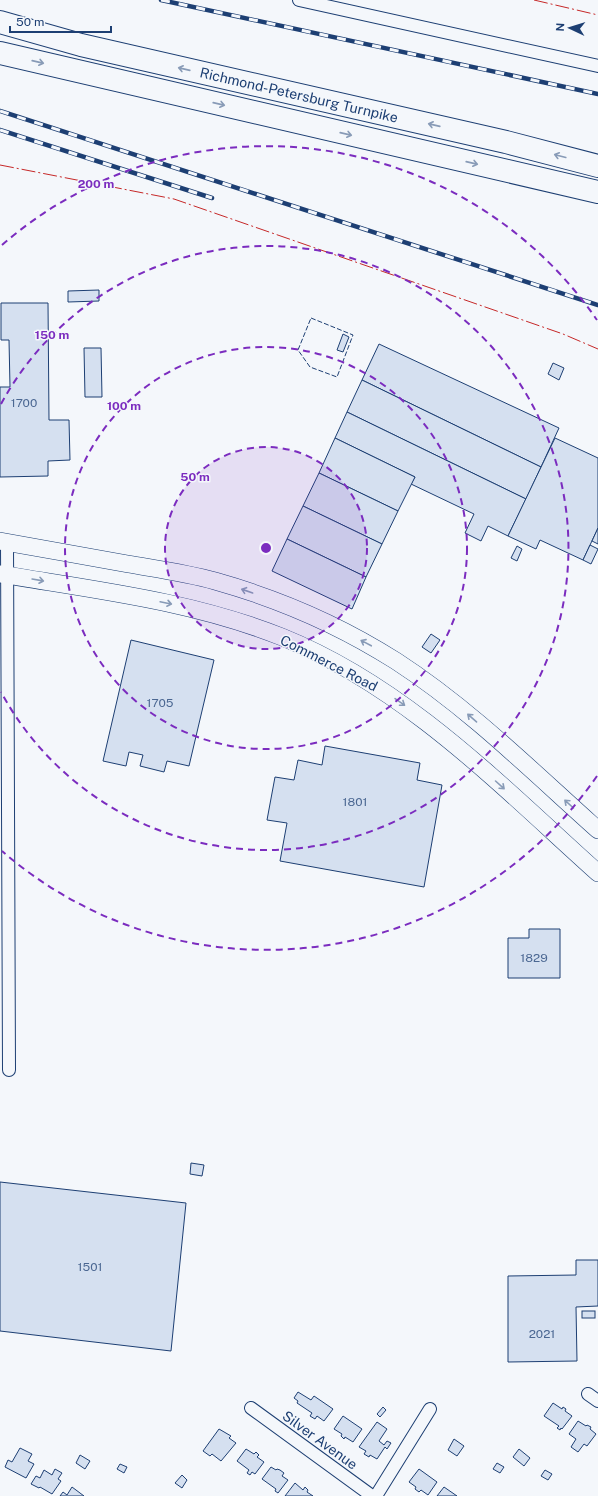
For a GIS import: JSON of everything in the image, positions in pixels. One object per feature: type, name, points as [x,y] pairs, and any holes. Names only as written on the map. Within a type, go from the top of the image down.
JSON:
[{"type":"highway","name":"Richmond-Petersburg Turnpike","points":[[0,22],[81,45],[506,142],[598,166]]},
{"type":"highway","name":"Richmond-Petersburg Turnpike","points":[[0,53],[598,192]]},
{"type":"main road","points":[[4,542],[191,575],[250,592],[318,618],[396,661],[445,696],[468,714],[598,830]]},
{"type":"main road","name":"Commerce Road","points":[[3,574],[192,608],[238,621],[327,658],[369,682],[428,723],[598,873]]},
{"type":"street","points":[[299,0],[598,66]]},
{"type":"street","points":[[4,542],[3,574],[9,1070]]},
{"type":"street","name":"Silver Avenue","points":[[251,1408],[372,1496]]},
{"type":"street","points":[[376,1496],[430,1409]]},
{"type":"building","points":[[99,290],[99,301],[68,302],[68,291]]},
{"type":"building","points":[[1,303],[48,303],[49,420],[69,420],[70,460],[48,461],[48,476],[0,477],[0,387],[10,387],[9,340],[1,340]]},
{"type":"building","points":[[343,334],[349,337],[343,352],[337,350]]},
{"type":"building","points":[[379,344],[559,428],[541,467],[362,380]]},
{"type":"building","points":[[84,348],[101,348],[102,397],[85,397]]},
{"type":"building","points":[[553,363],[564,368],[559,380],[548,374]]},
{"type":"building","points":[[362,380],[541,467],[526,499],[347,412]]},
{"type":"building","points":[[347,412],[526,499],[508,536],[488,526],[481,541],[465,533],[474,514],[411,484],[415,477],[335,438]]},
{"type":"building","points":[[335,438],[415,477],[398,511],[319,473]]},
{"type":"building","points":[[555,438],[598,458],[598,528],[583,560],[540,540],[536,549],[508,536]]},
{"type":"building","points":[[319,473],[398,511],[382,544],[303,506]]},
{"type":"building","points":[[303,506],[382,544],[366,577],[287,539]]},
{"type":"building","points":[[598,528],[598,544],[592,541]]},
{"type":"building","points":[[287,539],[366,577],[352,609],[272,571]]},
{"type":"building","points":[[590,545],[598,549],[591,564],[583,560]]},
{"type":"building","points":[[517,546],[522,549],[517,561],[511,558]]},
{"type":"building","points":[[431,634],[440,640],[431,653],[422,647]]},
{"type":"building","points":[[131,640],[214,660],[189,766],[167,761],[164,772],[140,766],[143,755],[129,752],[126,766],[103,761]]},
{"type":"building","points":[[325,746],[420,763],[417,780],[442,785],[424,887],[280,861],[287,823],[267,820],[275,777],[294,780],[298,760],[322,765]]},
{"type":"building","points":[[529,929],[560,929],[560,978],[508,978],[508,938],[529,938]]},
{"type":"building","points":[[191,1163],[204,1165],[202,1176],[190,1174]]},
{"type":"building","points":[[0,1182],[186,1203],[171,1351],[0,1331]]},
{"type":"building","points":[[576,1260],[598,1260],[598,1306],[576,1307],[577,1361],[508,1362],[508,1276],[576,1275]]},
{"type":"building","points":[[582,1311],[595,1311],[595,1318],[582,1318]]},
{"type":"building","points":[[298,1392],[311,1400],[314,1396],[333,1409],[324,1421],[317,1416],[315,1419],[310,1416],[312,1413],[297,1403],[298,1401],[294,1398]]},
{"type":"building","points":[[553,1403],[562,1409],[563,1407],[566,1409],[565,1411],[572,1416],[560,1430],[557,1428],[559,1426],[544,1416]]},
{"type":"building","points":[[383,1407],[386,1410],[380,1417],[377,1414]]},
{"type":"building","points":[[343,1416],[362,1429],[353,1442],[345,1437],[344,1439],[341,1436],[342,1434],[334,1429]]},
{"type":"building","points":[[578,1421],[591,1427],[590,1429],[596,1434],[587,1446],[584,1444],[578,1452],[571,1447],[576,1439],[569,1434]]},
{"type":"building","points":[[377,1422],[387,1429],[379,1441],[384,1445],[387,1441],[391,1443],[387,1449],[385,1447],[377,1459],[370,1455],[369,1457],[364,1454],[366,1451],[359,1447]]},
{"type":"building","points":[[219,1429],[231,1436],[229,1438],[236,1443],[221,1461],[212,1454],[210,1456],[203,1451]]},
{"type":"building","points":[[454,1439],[464,1446],[457,1456],[448,1450]]},
{"type":"building","points":[[20,1448],[32,1454],[28,1461],[34,1464],[26,1478],[5,1467],[8,1460],[12,1462]]},
{"type":"building","points":[[246,1449],[254,1454],[256,1452],[259,1455],[257,1457],[264,1462],[255,1474],[252,1472],[250,1475],[247,1473],[249,1470],[237,1461]]},
{"type":"building","points":[[519,1449],[530,1458],[524,1466],[513,1457]]},
{"type":"building","points":[[80,1455],[90,1461],[85,1469],[76,1463]]},
{"type":"building","points":[[497,1463],[504,1467],[500,1473],[493,1469]]},
{"type":"building","points":[[120,1464],[127,1467],[124,1473],[117,1469]]},
{"type":"building","points":[[271,1467],[284,1473],[282,1476],[288,1480],[278,1493],[275,1491],[276,1489],[262,1479]]},
{"type":"building","points":[[55,1469],[62,1473],[58,1479],[61,1481],[52,1494],[31,1484],[36,1476],[40,1478],[44,1470],[52,1475]]},
{"type":"building","points":[[419,1469],[437,1482],[428,1495],[421,1490],[419,1492],[415,1489],[416,1487],[409,1482]]},
{"type":"building","points":[[545,1470],[552,1474],[548,1480],[541,1476]]},
{"type":"building","points":[[182,1475],[187,1480],[182,1488],[175,1483]]},
{"type":"building","points":[[295,1483],[303,1490],[305,1487],[308,1490],[307,1492],[313,1496],[285,1496]]},
{"type":"building","points":[[72,1487],[84,1496],[60,1496],[63,1492],[67,1495]]},
{"type":"building","points":[[444,1487],[457,1496],[437,1496]]},
{"type":"railway","points":[[161,0],[598,94]]},
{"type":"railway","points":[[0,111],[598,305]]},
{"type":"railway","points":[[0,130],[212,198]]},
{"type":"fence","points":[[311,318],[353,335],[337,377],[310,367],[298,350],[311,318]]},
{"type":"power","points":[[534,0],[598,15]]},
{"type":"power","points":[[0,165],[174,199],[563,334],[598,349]]}]
